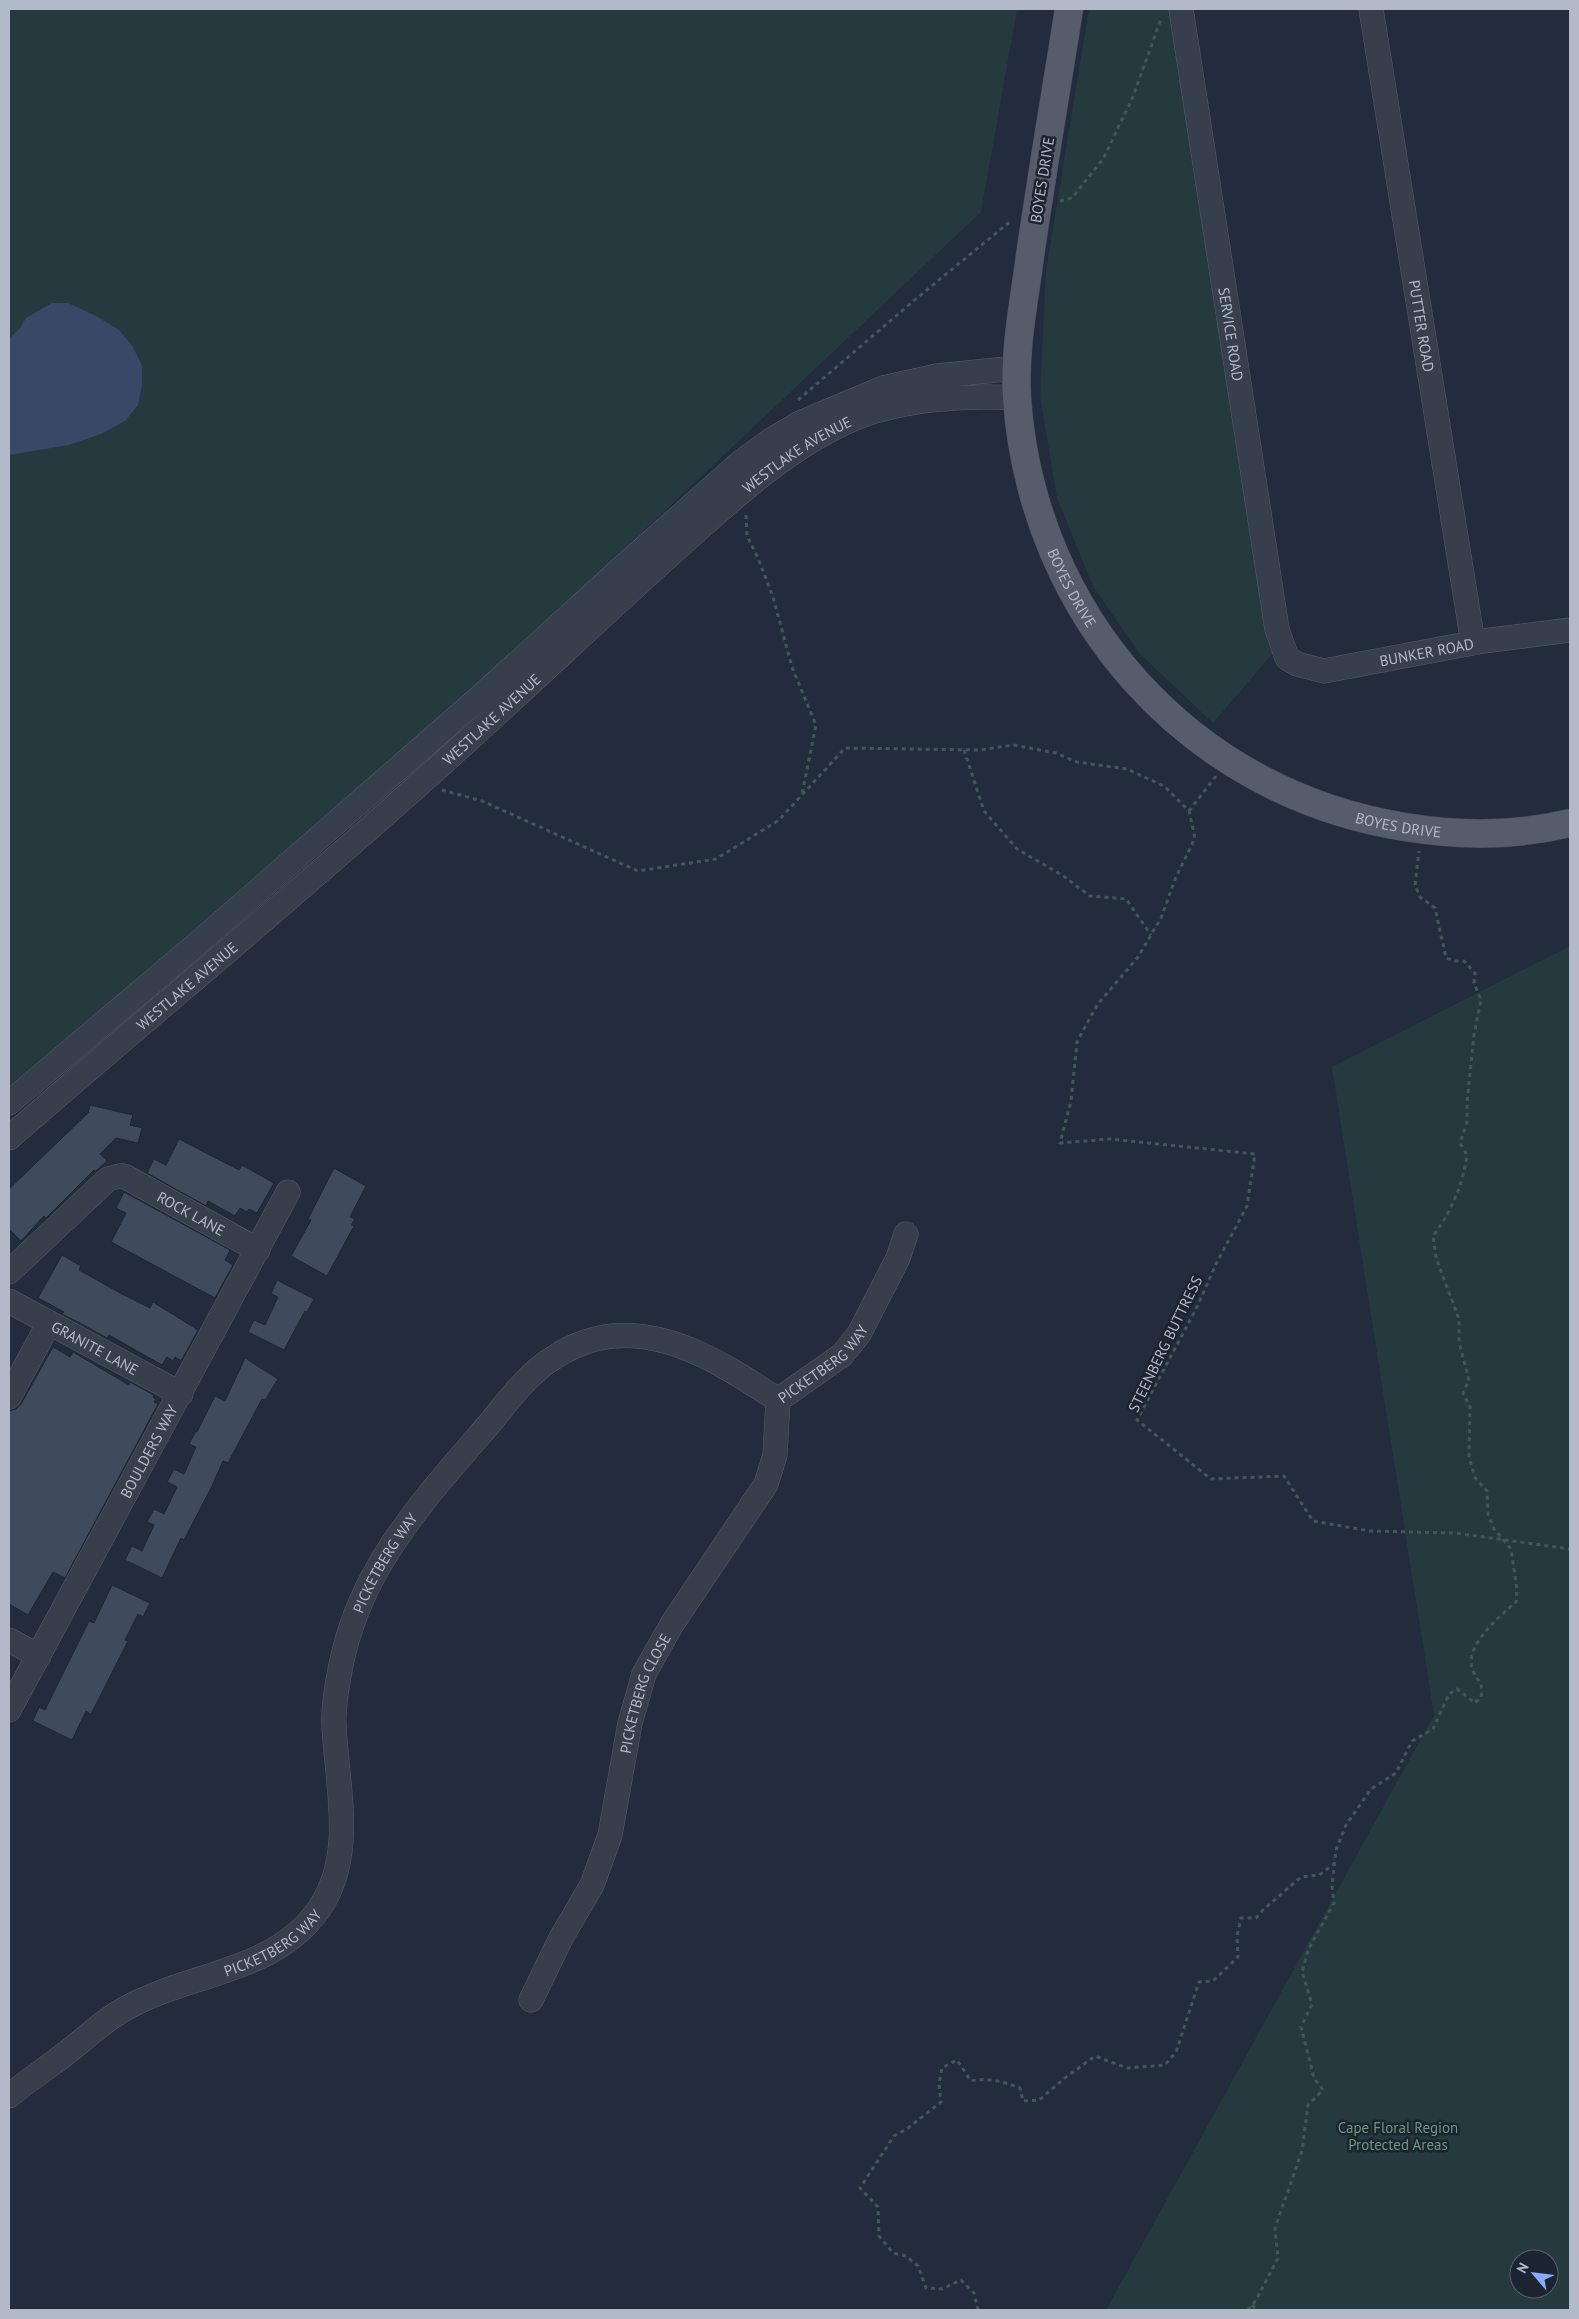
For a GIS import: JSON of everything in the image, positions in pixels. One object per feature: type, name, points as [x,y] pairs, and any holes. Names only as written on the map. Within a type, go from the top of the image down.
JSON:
[{"type":"main road","name":"BOYES DRIVE","points":[[1069,9],[1036,216],[1016,368],[1017,398],[1020,434],[1038,515],[1054,555],[1074,596],[1092,626],[1136,683],[1170,718],[1228,761],[1273,787],[1345,814],[1388,825],[1424,830],[1502,834],[1570,824]]},
{"type":"street","name":"PUTTER ROAD","points":[[1371,9],[1473,644]]},
{"type":"street","name":"SERVICE ROAD","points":[[1171,12],[1277,629],[1288,658]]},
{"type":"street","name":"WESTLAKE AVENUE","points":[[9,1103],[197,944],[479,698],[625,564],[742,461],[771,440],[800,423],[883,388],[937,376],[1016,368]]},
{"type":"street","name":"WESTLAKE AVENUE","points":[[9,1138],[420,783],[745,489],[780,461],[813,440],[855,418],[938,398],[985,396],[1017,398]]},
{"type":"street","name":"BUNKER ROAD","points":[[1288,658],[1297,664],[1324,671],[1473,644],[1570,630]]},
{"type":"street","name":"ROCK LANE","points":[[9,1272],[108,1179],[124,1176],[258,1250]]},
{"type":"street","name":"BOULDERS WAY","points":[[9,1710],[181,1394],[288,1192]]},
{"type":"street","name":"PICKETBERG WAY","points":[[9,2096],[100,2025],[124,2010],[170,1988],[264,1956],[288,1942],[310,1920],[329,1893],[341,1854],[342,1831],[334,1723],[336,1696],[342,1661],[360,1608],[378,1567],[404,1528],[528,1379],[553,1358],[575,1346],[613,1336],[648,1337],[690,1350],[737,1373],[778,1400],[842,1355],[859,1334],[898,1258],[906,1234]]},
{"type":"street","name":"GRANITE LANE","points":[[9,1301],[181,1394]]},
{"type":"street","points":[[9,1397],[49,1323]]},
{"type":"street","name":"PICKETBERG CLOSE","points":[[531,2000],[562,1938],[592,1885],[610,1835],[630,1723],[644,1674],[672,1624],[766,1484],[775,1455],[778,1400]]},
{"type":"street","points":[[9,1640],[39,1656]]},
{"type":"path","points":[[1055,202],[1072,198],[1104,159],[1171,12]]},
{"type":"path","points":[[797,401],[1016,216]]},
{"type":"path","points":[[745,489],[747,536],[773,597],[792,667],[816,724],[802,795]]},
{"type":"path","points":[[420,783],[482,801],[638,871],[716,859],[779,820],[845,748],[980,750],[1012,745],[1056,753],[1077,762],[1127,769],[1164,786],[1189,811],[1195,838],[1176,877],[1161,918],[1151,935],[1126,899],[1090,896],[1062,875],[1017,849],[984,811],[964,750]]},
{"type":"path","points":[[1189,811],[1218,773]]},
{"type":"path","points":[[1248,2310],[1278,2258],[1275,2228],[1302,2151],[1308,2105],[1323,2090],[1314,2078],[1301,2027],[1312,2004],[1302,1972],[1308,1950],[1334,1903],[1332,1886],[1336,1850],[1350,1819],[1370,1788],[1396,1773],[1412,1741],[1433,1729],[1449,1694],[1457,1689],[1475,1703],[1481,1697],[1483,1687],[1472,1668],[1472,1657],[1490,1625],[1516,1602],[1517,1590],[1511,1549],[1494,1529],[1488,1514],[1487,1491],[1475,1478],[1469,1457],[1470,1407],[1463,1393],[1469,1380],[1459,1342],[1459,1319],[1436,1258],[1433,1236],[1445,1220],[1464,1173],[1467,1155],[1460,1143],[1467,1122],[1466,1102],[1474,1035],[1482,1000],[1474,983],[1476,973],[1464,961],[1454,961],[1446,958],[1435,908],[1420,897],[1415,884],[1420,845]]},
{"type":"path","name":"STEENBERG BUTTRESS","points":[[1151,935],[1138,957],[1096,1005],[1076,1042],[1071,1101],[1060,1143],[1110,1138],[1255,1154],[1247,1206],[1216,1264],[1197,1307],[1159,1375],[1137,1420],[1211,1479],[1284,1476],[1313,1521],[1370,1531],[1455,1533],[1570,1549]]},
{"type":"path","points":[[978,2310],[974,2294],[961,2280],[942,2289],[926,2288],[918,2266],[906,2256],[893,2253],[879,2236],[878,2207],[860,2188],[894,2136],[908,2128],[941,2102],[939,2084],[942,2068],[957,2060],[971,2082],[979,2079],[998,2080],[1020,2088],[1023,2100],[1038,2100],[1095,2056],[1127,2068],[1165,2065],[1176,2052],[1199,1982],[1213,1981],[1238,1957],[1237,1936],[1241,1918],[1256,1918],[1301,1877],[1319,1875],[1334,1864]]},
{"type":"path","points":[[1252,2305],[1257,2310]]},
{"type":"green space","points":[[9,9],[1017,9],[981,212],[438,725],[9,1087]]},
{"type":"green space","points":[[1089,9],[1171,9],[1273,653],[1213,723],[1139,653],[1093,586],[1057,498],[1040,396],[1046,271]]},
{"type":"green space","name":"Cape Floral Region Protected Areas","points":[[1570,946],[1570,2310],[1106,2310],[1434,1715],[1332,1067]]},
{"type":"water","points":[[52,303],[68,303],[96,316],[119,330],[133,347],[142,366],[142,385],[138,405],[125,421],[101,434],[69,445],[9,455],[9,339],[20,328],[26,318]]},
{"type":"building","points":[[90,1105],[133,1115],[130,1125],[142,1128],[138,1143],[116,1138],[100,1154],[107,1161],[96,1171],[94,1170],[46,1218],[44,1216],[21,1241],[9,1229],[9,1189],[88,1113]]},
{"type":"building","points":[[179,1139],[239,1170],[242,1165],[274,1183],[257,1213],[249,1209],[247,1212],[240,1208],[235,1216],[208,1201],[206,1206],[147,1173],[154,1159],[166,1165]]},
{"type":"building","points":[[334,1168],[366,1186],[350,1217],[355,1219],[351,1225],[354,1226],[327,1276],[291,1256],[311,1220],[308,1219]]},
{"type":"building","points":[[124,1192],[230,1250],[225,1260],[233,1265],[215,1298],[111,1242],[126,1213],[116,1208]]},
{"type":"building","points":[[62,1255],[81,1266],[79,1270],[122,1294],[150,1308],[153,1302],[198,1330],[181,1361],[175,1357],[173,1361],[167,1357],[162,1365],[109,1335],[107,1338],[62,1314],[64,1312],[38,1298]]},
{"type":"building","points":[[277,1280],[314,1299],[307,1312],[305,1311],[284,1350],[248,1332],[254,1320],[265,1325],[278,1297],[271,1294]]},
{"type":"building","points":[[53,1347],[70,1357],[73,1352],[129,1385],[130,1382],[154,1395],[153,1397],[156,1399],[154,1402],[158,1404],[65,1578],[53,1572],[28,1615],[9,1604],[9,1411],[16,1409],[21,1404]]},
{"type":"building","points":[[245,1358],[278,1379],[265,1400],[262,1399],[228,1463],[223,1461],[184,1540],[181,1538],[162,1578],[125,1560],[132,1546],[142,1551],[154,1525],[147,1522],[154,1509],[164,1514],[177,1487],[167,1482],[174,1469],[184,1474],[196,1447],[189,1444],[215,1396],[225,1401]]},
{"type":"building","points":[[112,1585],[150,1603],[143,1617],[138,1614],[125,1640],[128,1641],[91,1714],[86,1711],[72,1740],[33,1721],[39,1707],[45,1710],[89,1621],[94,1623]]}]
